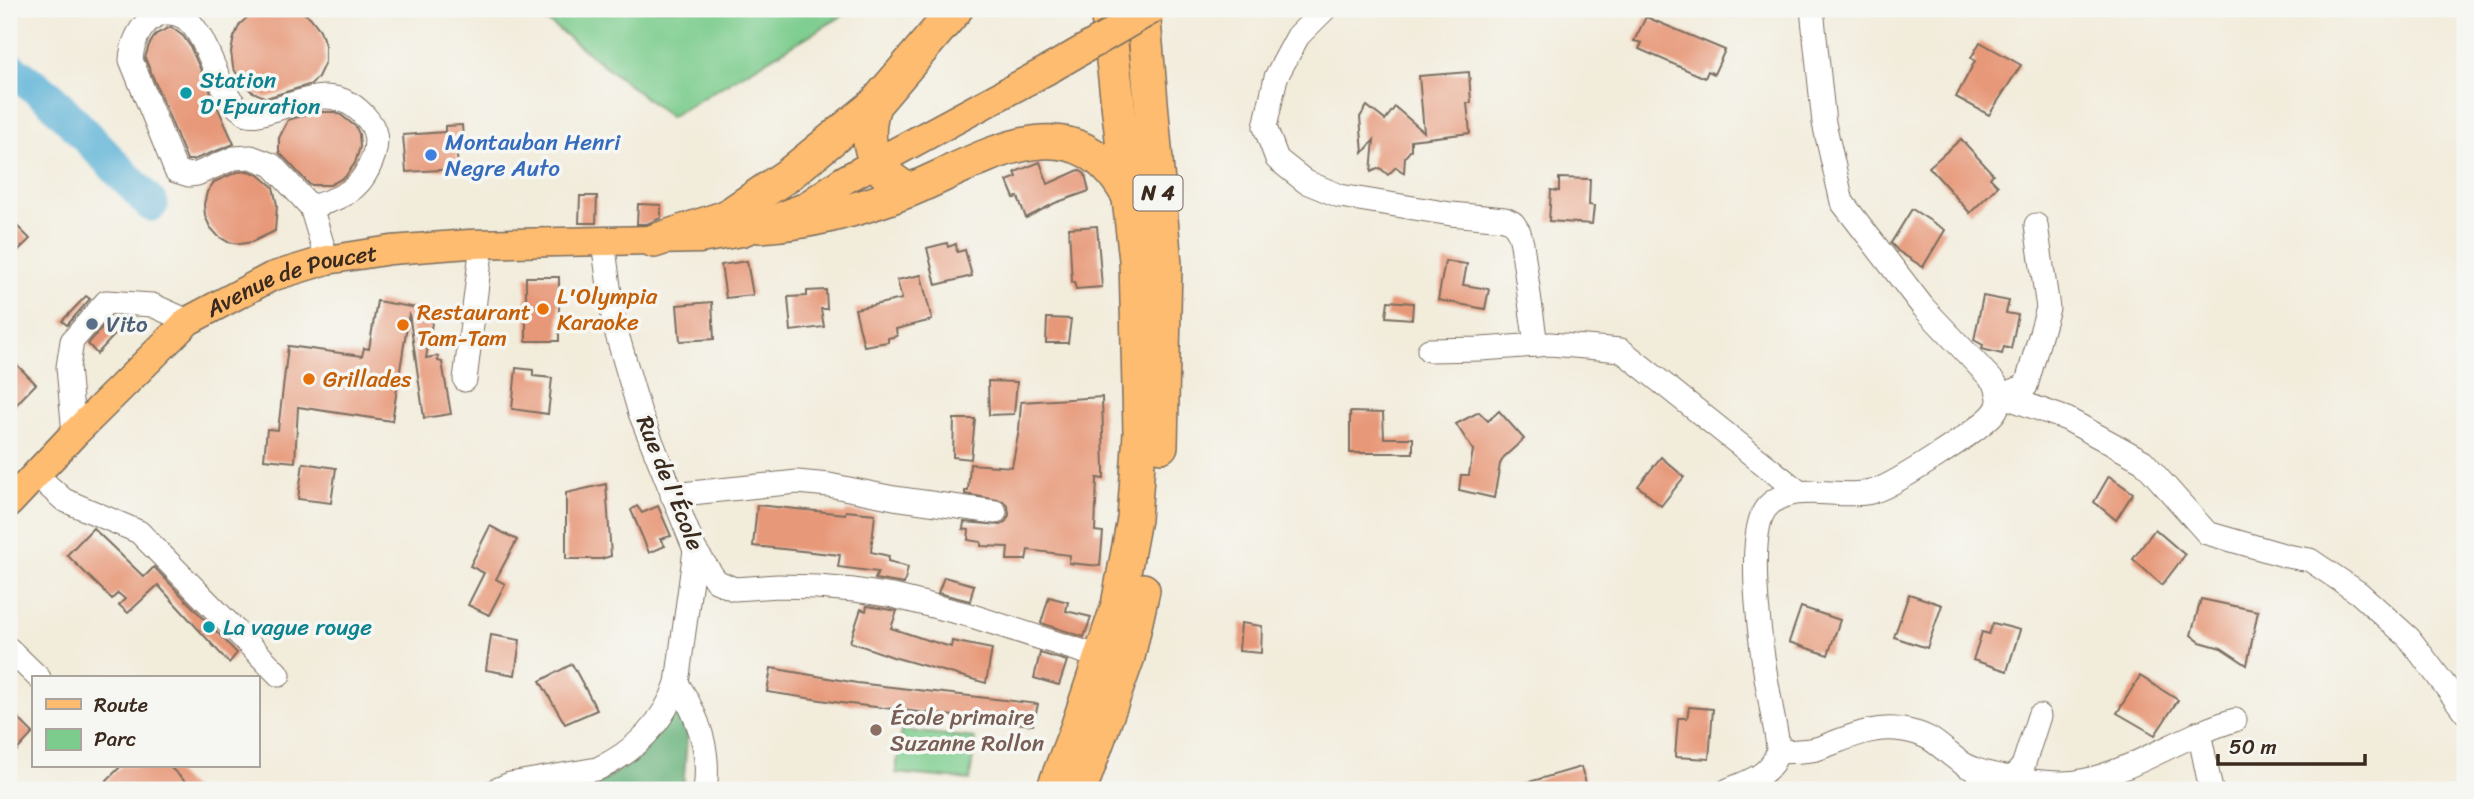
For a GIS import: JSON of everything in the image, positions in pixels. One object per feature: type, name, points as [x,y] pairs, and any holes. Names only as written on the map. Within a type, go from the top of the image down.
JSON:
[{"type":"highway","points":[[654,241],[717,221],[768,190],[874,105],[956,9]]},
{"type":"highway","name":"N 4","points":[[1053,790],[1118,605],[1134,519],[1140,433],[1136,260],[1126,192],[1107,9]]},
{"type":"highway","name":"N 4","points":[[1080,790],[1128,657],[1156,516],[1164,377],[1165,265],[1143,9]]},
{"type":"highway","points":[[874,105],[869,133],[871,148],[877,162],[896,183],[909,190]]},
{"type":"highway","points":[[760,226],[813,219],[864,205],[909,190],[993,154],[1029,143],[1051,141],[1086,148],[1116,174],[1126,192]]},
{"type":"main road","name":"Avenue de Poucet","points":[[9,503],[188,321],[271,277],[327,260],[391,250],[482,244],[700,239],[742,232],[805,207],[844,180],[1053,67],[1153,9]]},
{"type":"main road","points":[[768,190],[844,180]]},
{"type":"street","points":[[1325,9],[1298,36],[1276,76],[1265,127],[1278,159],[1306,181],[1340,196],[1451,214],[1491,216],[1513,223],[1522,244],[1536,345]]},
{"type":"street","points":[[1728,790],[1760,776],[1768,769],[1778,752],[1759,640],[1756,596],[1756,554],[1762,514],[1768,505],[1799,492],[1852,495],[1873,492],[1895,482],[1975,429],[1993,414],[1999,404],[2000,395],[1995,383],[1923,307],[1842,202],[1824,123],[1812,9]]},
{"type":"street","points":[[311,207],[336,200],[359,184],[373,162],[376,141],[372,124],[357,108],[340,97],[310,98],[261,114],[249,114],[233,104],[197,31],[186,19],[174,12],[162,13],[147,20],[137,31],[131,47],[131,60],[176,171],[188,175],[197,174],[234,158],[251,157],[272,165],[311,207],[327,260]]},
{"type":"street","points":[[2000,395],[2026,386],[2048,308],[2036,225]]},
{"type":"street","name":"Rue de l'École","points":[[603,241],[614,324],[640,413],[695,550],[716,581],[734,589],[817,587],[893,596],[969,615],[1100,657]]},
{"type":"street","points":[[465,380],[482,244]]},
{"type":"street","points":[[74,434],[68,367],[72,341],[106,302],[152,305],[188,321]]},
{"type":"street","points":[[1429,349],[1481,349],[1550,344],[1621,350],[1799,492]]},
{"type":"street","points":[[2000,395],[2067,419],[2143,461],[2207,533],[2310,560],[2359,593],[2409,638],[2465,712]]},
{"type":"street","points":[[36,475],[64,500],[139,532],[279,675]]},
{"type":"street","points":[[672,495],[797,482],[995,512]]},
{"type":"street","points":[[496,790],[510,784],[597,769],[611,763],[654,726],[674,695],[695,550]]},
{"type":"street","points":[[9,649],[37,676]]},
{"type":"street","points":[[677,682],[693,709],[700,728],[707,761],[705,790]]},
{"type":"street","points":[[2011,780],[2023,766],[2039,716]]},
{"type":"street","points":[[1778,752],[1813,750],[1862,732],[1900,729],[1930,737],[1967,766],[2011,780],[2080,782],[2133,763],[2199,732],[2235,720]]},
{"type":"street","points":[[2199,732],[2211,790]]},
{"type":"green space","points":[[514,9],[854,9],[670,117],[550,23]]},
{"type":"green space","points":[[679,701],[689,712],[683,790],[581,790],[591,789],[641,756]]},
{"type":"green space","points":[[901,730],[975,738],[970,780],[896,773]]},
{"type":"building","points":[[260,9],[297,9],[310,17],[320,30],[325,45],[325,62],[312,84],[266,98],[251,91],[240,80],[233,67],[231,52],[234,37],[240,24]]},
{"type":"building","points":[[1646,17],[1725,50],[1714,74],[1708,71],[1705,78],[1639,49],[1642,43],[1634,41]]},
{"type":"building","name":"Station D'Epuration","points":[[171,27],[183,36],[190,46],[234,144],[193,160],[187,160],[145,58],[156,34]]},
{"type":"building","points":[[1980,42],[2021,65],[1989,115],[1956,97],[1975,61],[1971,58]]},
{"type":"building","points":[[1469,72],[1471,103],[1467,103],[1470,133],[1411,140],[1411,150],[1405,157],[1404,173],[1396,167],[1388,175],[1380,168],[1371,172],[1374,140],[1363,153],[1360,117],[1367,106],[1385,120],[1395,107],[1424,132],[1419,76]]},
{"type":"building","points":[[315,112],[341,115],[356,127],[359,134],[360,147],[355,163],[345,177],[330,185],[310,185],[279,152],[279,138],[288,120]]},
{"type":"building","name":"Montauban Henri Negre Auto","points":[[462,125],[463,140],[456,141],[458,169],[406,172],[403,135],[445,132],[445,126]]},
{"type":"building","points":[[1961,139],[1993,174],[1990,178],[1998,186],[1970,213],[1929,167]]},
{"type":"building","points":[[1040,162],[1048,184],[1079,170],[1085,174],[1089,191],[1055,203],[1026,218],[1018,197],[1014,198],[1007,181],[1017,177],[1015,172]]},
{"type":"building","points":[[248,171],[259,175],[273,187],[277,205],[275,231],[252,242],[228,242],[210,227],[205,216],[207,192],[214,182],[237,172]]},
{"type":"building","points":[[1559,178],[1590,179],[1589,205],[1594,206],[1592,224],[1549,221],[1551,190],[1559,191]]},
{"type":"building","points":[[580,196],[597,196],[596,223],[579,223]]},
{"type":"building","points":[[638,204],[661,205],[661,218],[647,224],[637,224]]},
{"type":"building","points":[[1912,209],[1945,230],[1923,267],[1898,251],[1891,243]]},
{"type":"building","points":[[1097,226],[1102,287],[1076,289],[1072,282],[1069,228]]},
{"type":"building","points":[[18,227],[30,239],[9,259],[9,236]]},
{"type":"building","points":[[947,243],[948,247],[956,244],[957,252],[965,250],[972,276],[936,285],[927,248]]},
{"type":"building","points":[[747,261],[753,295],[726,298],[721,265]]},
{"type":"building","points":[[1445,261],[1467,264],[1463,285],[1489,289],[1485,309],[1438,300]]},
{"type":"building","points":[[921,275],[932,320],[896,329],[897,336],[888,338],[888,342],[864,346],[855,309],[902,299],[897,280]]},
{"type":"building","name":"L'Olympia Karaoke","points":[[526,277],[559,277],[559,341],[526,341]]},
{"type":"building","points":[[826,290],[827,309],[821,309],[824,327],[791,331],[788,297],[807,296],[807,291]]},
{"type":"building","points":[[86,296],[90,299],[67,325],[62,321]]},
{"type":"building","points":[[1983,296],[2009,301],[2006,313],[2018,315],[2011,349],[2004,347],[2002,354],[1982,349],[1983,345],[1974,340]]},
{"type":"building","points":[[377,301],[434,311],[426,358],[438,356],[438,361],[442,362],[451,414],[424,418],[409,313],[392,421],[298,407],[295,462],[264,459],[267,429],[278,430],[288,346],[362,356],[364,348],[369,349]]},
{"type":"building","points":[[1388,301],[1413,303],[1412,319],[1386,317]]},
{"type":"building","points":[[712,302],[714,339],[680,341],[677,305]]},
{"type":"building","points":[[110,318],[121,328],[97,354],[88,344]]},
{"type":"building","points":[[1047,318],[1071,319],[1068,343],[1046,343]]},
{"type":"building","points":[[9,357],[36,384],[9,412]]},
{"type":"building","points":[[516,368],[533,370],[533,376],[552,378],[548,414],[512,409]]},
{"type":"building","points":[[988,381],[1017,382],[1014,414],[989,415]]},
{"type":"building","points":[[1102,397],[1104,479],[1097,478],[1095,531],[1103,532],[1100,566],[1069,563],[1070,555],[1028,550],[1026,560],[1007,560],[1008,547],[981,546],[981,542],[968,540],[969,530],[963,529],[964,522],[1000,525],[1009,515],[1008,506],[1003,501],[965,494],[965,491],[968,491],[970,464],[1012,467],[1021,402]]},
{"type":"building","points":[[1499,411],[1524,439],[1500,464],[1494,498],[1459,490],[1461,475],[1469,475],[1473,450],[1456,424],[1479,412],[1488,421]]},
{"type":"building","points":[[1350,412],[1383,413],[1384,438],[1413,438],[1413,453],[1350,453]]},
{"type":"building","points":[[954,419],[975,419],[971,459],[953,457]]},
{"type":"building","points":[[1661,457],[1684,477],[1661,506],[1638,486]]},
{"type":"building","points":[[303,463],[336,468],[331,503],[298,499]]},
{"type":"building","points":[[2109,476],[2133,493],[2116,520],[2094,502]]},
{"type":"building","points":[[606,484],[611,556],[601,559],[566,559],[566,493]]},
{"type":"building","points":[[757,505],[845,514],[846,511],[875,514],[871,552],[889,556],[888,561],[908,567],[904,584],[875,579],[878,572],[838,567],[840,555],[753,546]]},
{"type":"building","points":[[637,506],[642,513],[658,506],[671,536],[660,539],[665,546],[649,553],[631,510]]},
{"type":"building","points":[[490,526],[517,540],[496,579],[505,584],[489,615],[468,605],[484,573],[470,566]]},
{"type":"building","points":[[93,528],[144,577],[154,567],[237,653],[229,663],[158,585],[128,613],[119,605],[125,599],[118,593],[112,599],[67,555]]},
{"type":"building","points":[[2155,529],[2185,555],[2162,585],[2133,559]]},
{"type":"building","points":[[944,577],[974,585],[970,601],[938,593]]},
{"type":"building","points":[[1909,594],[1942,605],[1927,648],[1894,637]]},
{"type":"building","points":[[1049,597],[1068,602],[1066,611],[1091,617],[1084,637],[1041,623]]},
{"type":"building","points":[[2201,599],[2258,611],[2247,665],[2221,648],[2200,642],[2191,635]]},
{"type":"building","points":[[867,606],[897,611],[891,628],[951,647],[952,641],[992,649],[986,683],[850,642],[861,609],[866,611]]},
{"type":"building","points":[[1801,607],[1840,620],[1828,655],[1789,642]]},
{"type":"building","points":[[1241,623],[1262,626],[1261,653],[1239,651]]},
{"type":"building","points":[[1993,623],[2020,630],[2007,671],[1973,660],[1982,632],[1989,634]]},
{"type":"building","points":[[491,635],[520,640],[515,675],[486,670]]},
{"type":"building","points":[[1040,653],[1067,661],[1059,685],[1034,678]]},
{"type":"building","points":[[572,664],[597,710],[565,724],[540,681]]},
{"type":"building","points":[[771,668],[857,683],[1038,704],[1033,725],[841,703],[767,692]]},
{"type":"building","points":[[2140,676],[2178,700],[2155,735],[2117,713]]},
{"type":"building","points":[[1689,707],[1713,709],[1709,759],[1675,757],[1678,718],[1687,718]]},
{"type":"building","points":[[9,709],[32,734],[9,759]]},
{"type":"building","points":[[1581,767],[1588,790],[1516,790],[1515,786]]},
{"type":"building","points":[[119,768],[171,768],[194,790],[97,790]]},
{"type":"waterway","points":[[9,68],[50,98],[151,204]]},
{"type":"place","name":"Station D'Epuration","points":[[186,93]]},
{"type":"place","name":"Montauban Henri Negre Auto","points":[[431,155]]},
{"type":"place","name":"L'Olympia Karaoke","points":[[543,309]]},
{"type":"place","name":"Vito","points":[[92,324]]},
{"type":"place","name":"Restaurant Tam-Tam","points":[[403,325]]},
{"type":"place","name":"Grillades","points":[[309,379]]},
{"type":"place","name":"La vague rouge","points":[[209,627]]},
{"type":"place","name":"École primaire Suzanne Rollon","points":[[876,730]]}]
